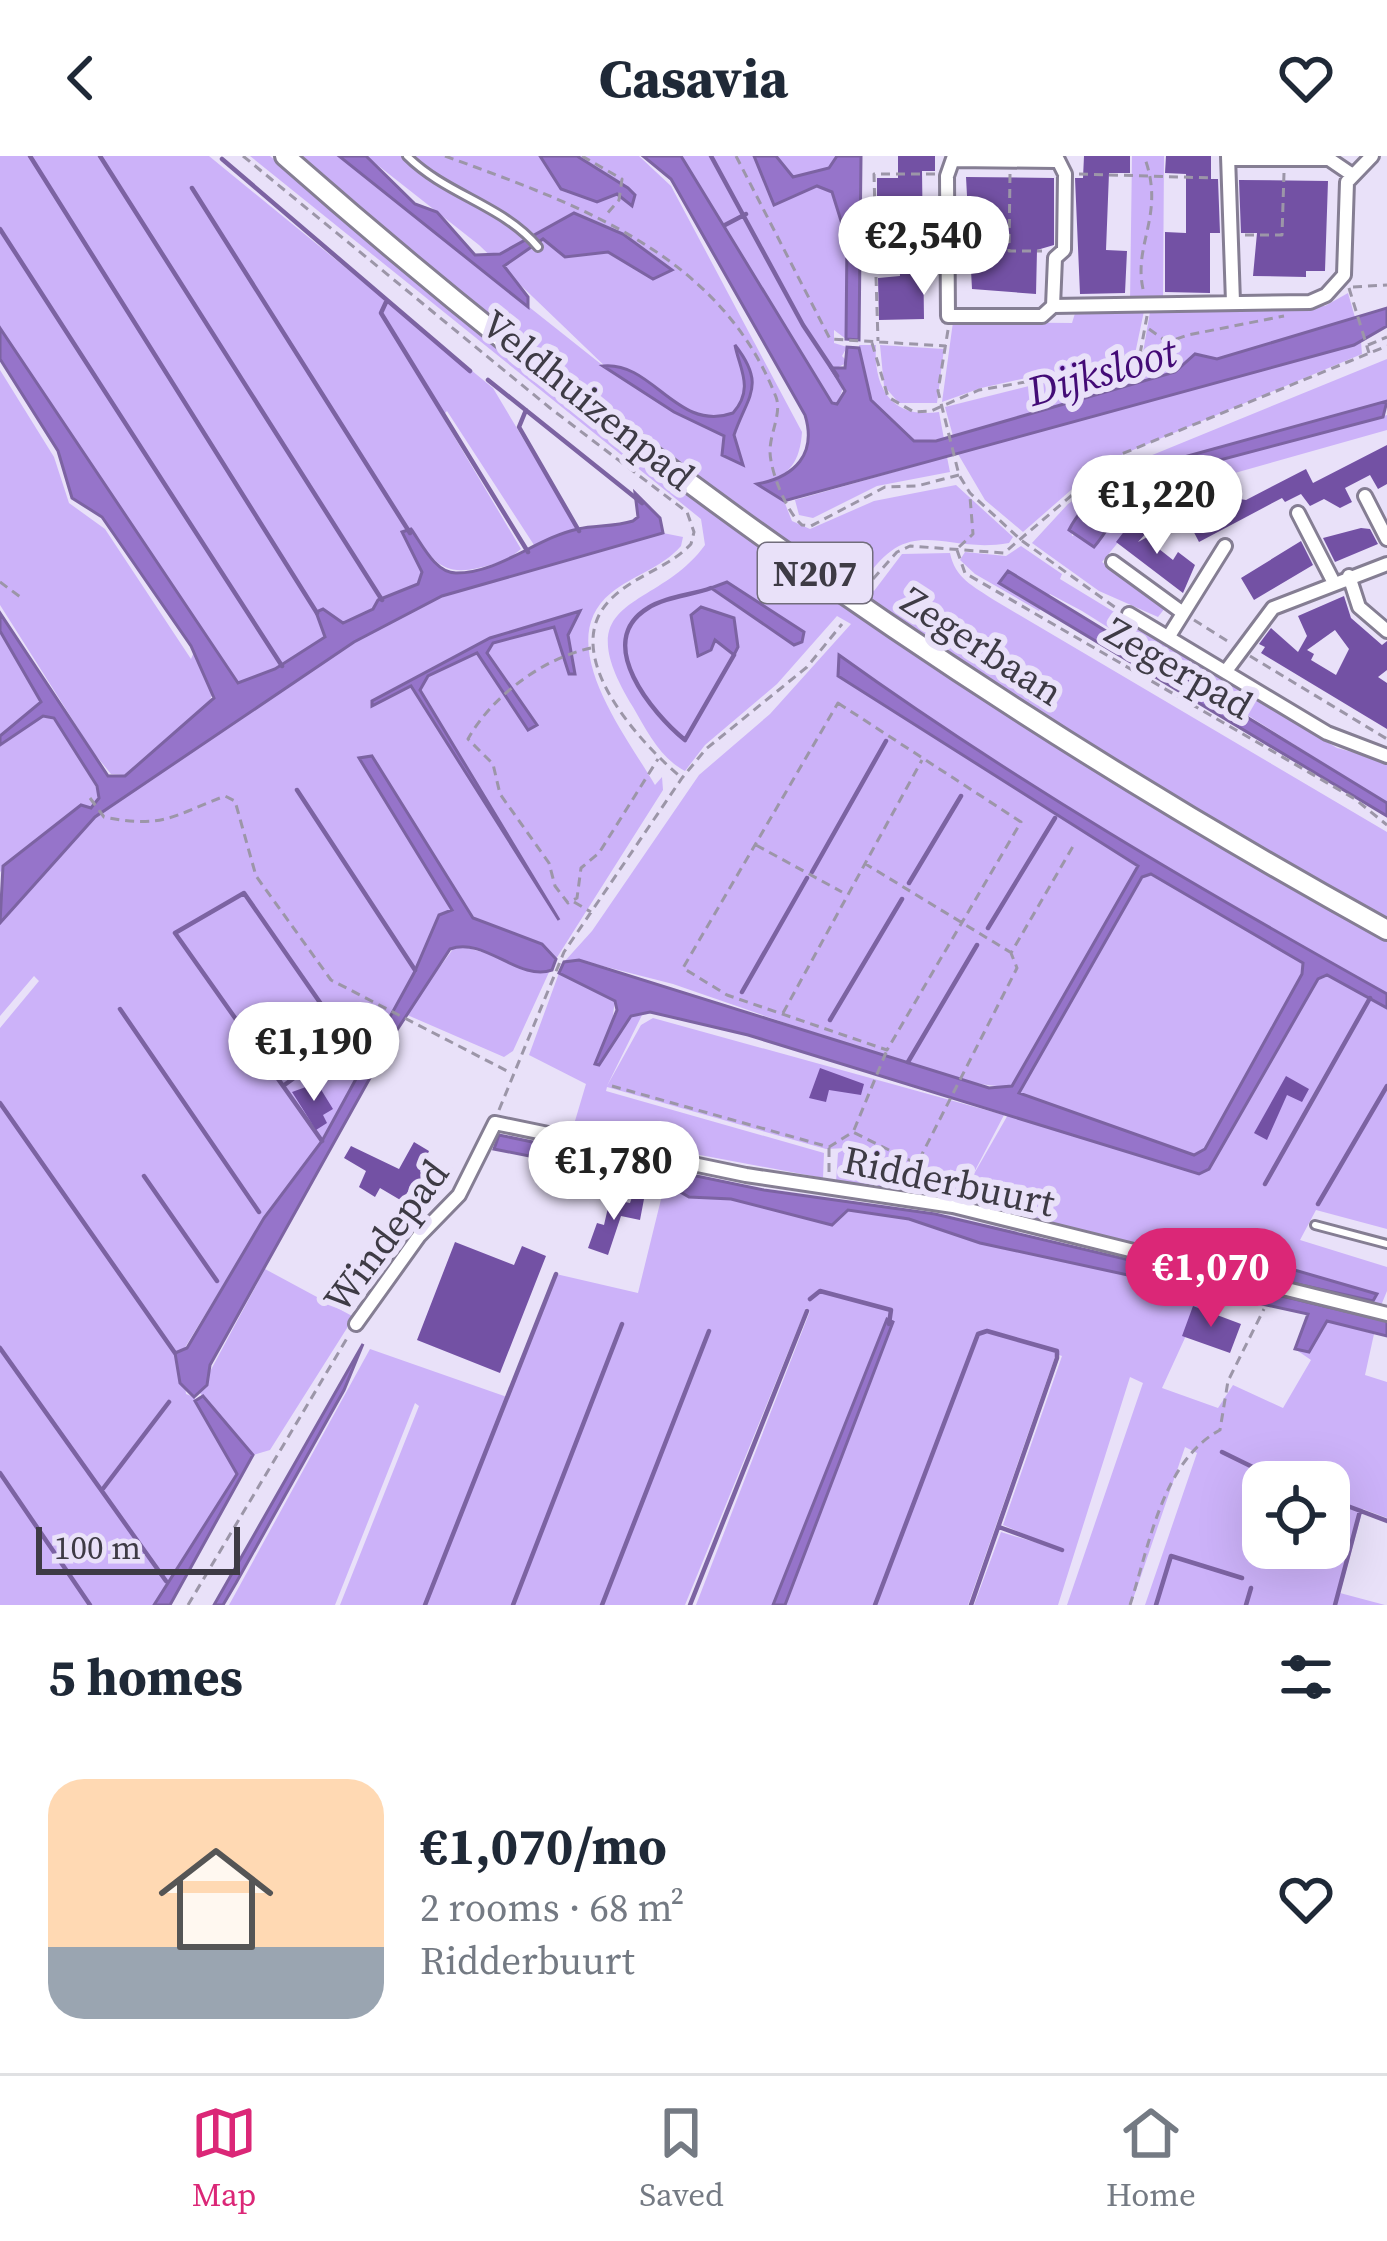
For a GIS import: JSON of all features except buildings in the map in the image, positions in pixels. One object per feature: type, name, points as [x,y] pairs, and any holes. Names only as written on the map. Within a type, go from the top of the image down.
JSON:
[{"type":"main road","name":"Zegerbaan","points":[[285,156],[540,369],[854,601],[1226,841],[1387,930]]},
{"type":"street","points":[[1053,306],[1310,302],[1326,295],[1347,281],[1347,182],[1372,156]]},
{"type":"street","points":[[1233,302],[1228,157],[1329,159],[1352,174]]},
{"type":"street","points":[[1056,158],[1066,174],[1053,306],[1042,316],[948,316],[952,163],[1056,158]]},
{"type":"street","points":[[1365,496],[1387,539]]},
{"type":"street","points":[[1298,513],[1333,581]]},
{"type":"street","points":[[1169,636],[1226,546]]},
{"type":"street","points":[[1113,562],[1183,614]]},
{"type":"street","points":[[1226,671],[1273,608],[1387,564]]},
{"type":"street","points":[[1349,576],[1359,607],[1387,631]]},
{"type":"street","points":[[1129,614],[1327,733],[1387,756]]},
{"type":"street","name":"Ridderbuurt","points":[[495,1123],[953,1206],[1387,1313]]},
{"type":"street","name":"Windepad","points":[[356,1324],[419,1236],[459,1195],[495,1123]]},
{"type":"lane","points":[[407,156],[423,172],[516,222],[538,247]]},
{"type":"lane","points":[[1315,1225],[1387,1244]]},
{"type":"path","name":"Veldhuizenpad","points":[[243,156],[550,408],[687,512],[694,532],[691,544],[614,596],[602,610],[593,647]]},
{"type":"path","points":[[445,156],[632,232],[700,286],[738,331],[778,402],[770,453],[796,520],[811,526],[885,487],[917,486],[959,475]]},
{"type":"path","points":[[583,156],[622,179],[619,200],[604,218]]},
{"type":"path","points":[[736,156],[835,340],[948,346]]},
{"type":"path","points":[[1139,356],[1148,328],[1138,268],[1155,207],[1144,156]]},
{"type":"path","points":[[1232,236],[1282,235],[1284,159]]},
{"type":"path","points":[[1010,160],[1010,251]]},
{"type":"path","points":[[875,212],[874,174],[952,163]]},
{"type":"path","points":[[1066,174],[1227,178]]},
{"type":"path","points":[[994,253],[1059,255]]},
{"type":"path","points":[[876,277],[872,343],[882,386],[898,406],[914,412],[979,390],[1051,380],[1139,356],[1168,342],[1284,316]]},
{"type":"path","points":[[1347,281],[1387,285]]},
{"type":"path","points":[[1336,296],[1347,281]]},
{"type":"path","points":[[1347,281],[1369,353]]},
{"type":"path","points":[[948,316],[948,346],[938,391],[959,475],[970,493],[1021,540],[1129,614]]},
{"type":"path","points":[[1148,328],[1168,342]]},
{"type":"path","points":[[1366,344],[1387,337]]},
{"type":"path","points":[[873,579],[902,548],[923,544],[1004,553],[1119,455],[1387,346]]},
{"type":"path","points":[[957,548],[973,534],[970,493]]},
{"type":"path","name":"Zegerpad","points":[[957,548],[965,573],[1355,799],[1387,825]]},
{"type":"path","points":[[0,582],[23,598]]},
{"type":"path","points":[[1183,614],[1387,739]]},
{"type":"path","points":[[495,1123],[561,957],[682,778],[706,749],[807,667],[842,624]]},
{"type":"path","points":[[590,911],[555,886],[549,862],[500,794],[494,764],[468,739],[486,706],[558,657],[593,647],[601,677],[658,759],[682,778]]},
{"type":"path","points":[[612,1086],[830,1147],[853,1132],[887,1050],[1021,822],[838,704],[683,968],[727,995],[887,1050]]},
{"type":"path","points":[[575,903],[581,868],[599,853],[658,759]]},
{"type":"path","points":[[783,1013],[923,759]]},
{"type":"path","points":[[90,798],[104,817],[146,826],[180,819],[225,796],[235,801],[256,876],[331,980],[513,1074]]},
{"type":"path","points":[[1011,953],[1075,843]]},
{"type":"path","points":[[754,844],[845,894]]},
{"type":"path","points":[[853,1132],[917,1164],[1017,968],[1011,953],[864,862]]},
{"type":"path","points":[[830,1147],[830,1187]]},
{"type":"path","points":[[1130,1605],[1167,1494],[1195,1444],[1220,1430],[1228,1381],[1264,1309]]},
{"type":"path","name":"Windepad","points":[[188,1605],[356,1324]]},
{"type":"shaded area","points":[[0,156],[209,156],[493,388],[577,529],[534,545],[447,411],[442,416],[521,549],[496,563],[455,570],[431,557],[412,530],[403,533],[422,572],[419,583],[378,600],[373,609],[343,623],[317,612],[325,636],[275,669],[238,683],[0,327]]},
{"type":"shaded area","points":[[250,156],[270,156],[534,374],[808,578],[1093,768],[1387,942],[1387,994],[1107,834],[839,656],[839,676],[1138,867],[1012,1086],[980,1084],[889,1059],[673,984],[579,960],[564,962],[592,931],[699,775],[770,714],[851,624],[837,616],[777,684],[705,745],[685,771],[676,766],[633,707],[614,670],[608,643],[612,624],[624,609],[685,567],[705,545],[701,519]]},
{"type":"shaded area","points":[[295,156],[339,156],[611,372],[479,245],[366,156],[639,156],[671,186],[802,432],[791,467],[759,483],[784,501],[792,521],[810,529],[874,501],[956,485],[1013,537],[1009,543],[912,541],[880,561],[863,583],[874,591],[902,554],[950,553],[972,586],[1387,832],[1387,922],[1131,776],[872,604],[573,386]]},
{"type":"shaded area","points":[[339,156],[366,156],[415,204],[437,212],[475,255],[500,254],[574,213],[623,234],[672,270],[653,279],[608,252],[565,257],[543,239],[504,266],[528,297],[528,307]]},
{"type":"shaded area","points":[[540,156],[577,156],[628,188],[635,195],[632,206],[617,194],[597,202],[561,189]]},
{"type":"shaded area","points":[[643,156],[681,156],[832,403],[837,404],[845,391],[831,368],[845,368],[847,347],[859,348],[871,400],[914,441],[936,441],[1175,372],[1195,354],[1217,359],[1387,308],[1387,326],[1354,345],[784,501],[757,484],[782,476],[800,462],[808,441],[805,415],[671,179]]},
{"type":"shaded area","points":[[681,156],[837,156],[847,240],[846,339],[834,330],[834,343],[847,347],[842,356],[848,362],[833,370],[844,385],[837,405],[827,399]]},
{"type":"shaded area","points":[[754,156],[776,156],[793,177],[829,168],[837,156],[861,156],[859,340],[846,339],[847,240],[832,192],[817,186],[774,205]]},
{"type":"shaded area","points":[[1132,156],[1164,156],[1163,302],[1130,302]]},
{"type":"shaded area","points":[[1348,293],[1356,321],[1217,359],[1201,354],[1175,372],[953,436],[945,407],[1142,358],[1150,312],[1325,306]]},
{"type":"shaded area","points":[[1076,310],[1144,311],[1135,354],[981,388],[942,402],[953,322],[1072,323]]},
{"type":"shaded area","points":[[0,328],[238,683],[275,669],[325,637],[316,612],[323,609],[343,623],[373,609],[378,600],[418,584],[422,572],[402,532],[411,529],[435,563],[456,573],[488,567],[563,533],[633,521],[638,517],[635,493],[660,518],[663,533],[442,596],[354,642],[95,817],[0,923],[3,866],[81,805],[91,808],[99,798],[97,786],[54,718],[43,716],[0,745],[0,736],[41,702],[0,631],[0,613],[108,776],[125,776],[214,698],[191,646],[102,517],[72,498],[58,451],[0,359]]},
{"type":"shaded area","points":[[1361,342],[1362,354],[1102,463],[1023,532],[985,500],[958,454]]},
{"type":"shaded area","points":[[735,345],[752,381],[734,435],[743,465],[722,455],[724,436],[674,412],[603,366],[637,374],[680,406],[713,417],[733,413],[743,395],[744,378]]},
{"type":"shaded area","points":[[859,345],[876,345],[878,375],[889,398],[909,411],[939,412],[944,439],[914,441],[880,413],[867,388]]},
{"type":"shaded area","points":[[880,345],[944,349],[937,403],[899,403],[884,386]]},
{"type":"shaded area","points":[[1387,359],[1387,401],[1148,467],[1071,524],[1072,536],[1122,511],[1129,490],[1145,480],[1387,415],[1387,430],[1157,495],[1102,562],[1165,608],[1158,617],[1099,591],[1032,543],[1068,504],[1123,467]]},
{"type":"shaded area","points":[[0,370],[54,457],[69,503],[105,529],[191,659],[194,652],[213,692],[206,710],[125,775],[111,774],[93,752],[0,605]]},
{"type":"shaded area","points":[[1387,401],[1383,417],[1144,480],[1094,547],[1069,530],[1102,492],[1148,467]]},
{"type":"shaded area","points":[[947,457],[950,472],[877,486],[813,518],[799,515],[795,500]]},
{"type":"shaded area","points":[[663,533],[683,537],[681,546],[611,593],[594,613],[588,637],[591,663],[613,717],[655,785],[662,777],[663,790],[556,959],[541,944],[473,919],[372,756],[452,910],[439,915],[414,973],[322,1141],[264,1218],[181,1354],[186,1394],[194,1397],[237,1474],[154,1605],[0,1605],[0,1028],[39,981],[34,976],[0,1016],[0,923],[95,817],[354,642],[442,596]]},
{"type":"shaded area","points":[[1021,546],[1062,574],[1060,579],[1337,748],[1387,761],[1387,803],[1082,611],[1050,594],[1039,611],[975,574],[960,560],[965,552],[1006,556]]},
{"type":"shaded area","points":[[1008,571],[1387,803],[1387,816],[999,583]]},
{"type":"shaded area","points":[[727,582],[804,632],[802,642],[794,645],[711,588]]},
{"type":"shaded area","points":[[701,607],[734,618],[738,647],[734,655],[715,640],[711,650],[698,656],[691,615]]},
{"type":"shaded area","points":[[580,611],[568,635],[575,674],[569,674],[554,627],[493,643],[487,653],[537,725],[528,730],[477,653],[428,676],[420,690],[559,920],[411,686],[372,706],[372,701],[490,638]]},
{"type":"shaded area","points":[[0,631],[41,703],[0,736]]},
{"type":"shaded area","points":[[839,655],[1108,832],[1387,994],[1387,1008],[1327,975],[1318,979],[1209,1169],[1199,1174],[748,1035],[650,1012],[631,1016],[599,1065],[595,1064],[617,1010],[615,1001],[559,973],[564,962],[579,960],[989,1088],[1012,1086],[1138,866],[838,676]],"holes":[[[1151,874],[1303,963],[1302,974],[1205,1149],[1194,1155],[1019,1093],[1142,877]]]},
{"type":"shaded area","points":[[43,717],[54,718],[96,787],[99,800],[91,808],[80,805],[0,872],[0,746]]},
{"type":"shaded area","points":[[372,756],[473,918],[542,944],[556,959],[552,970],[540,972],[476,948],[450,949],[395,1033],[210,1365],[207,1385],[194,1397],[180,1383],[175,1353],[187,1348],[264,1218],[322,1141],[414,973],[439,915],[452,910],[359,758]]},
{"type":"shaded area","points":[[1151,874],[1303,963],[1302,974],[1205,1149],[1194,1155],[1019,1093],[1142,877]]},
{"type":"shaded area","points":[[456,945],[550,970],[513,1051],[504,1057],[405,1014]]},
{"type":"shaded area","points":[[559,973],[615,1000],[612,1023],[621,1029],[631,1016],[642,1015],[607,1086],[641,1025],[653,1018],[1004,1115],[967,1186],[1009,1113],[1199,1174],[1318,979],[1327,975],[1387,1008],[1387,1229],[1316,1210],[1300,1240],[1387,1267],[1387,1291],[1380,1308],[1373,1301],[1376,1293],[1243,1255],[1234,1234],[1211,1265],[960,1200],[836,1182],[838,1153],[847,1148],[826,1149],[607,1087],[606,1091],[824,1153],[823,1178],[572,1131],[586,1084],[529,1055]]},
{"type":"shaded area","points":[[499,1135],[764,1190],[935,1214],[1387,1321],[1387,1336],[1327,1321],[1309,1352],[1295,1349],[1308,1314],[980,1243],[909,1219],[848,1210],[832,1225],[731,1199],[689,1197],[665,1183],[494,1149]]},
{"type":"shaded area","points":[[665,1183],[689,1197],[731,1199],[832,1225],[848,1210],[909,1219],[980,1243],[1206,1292],[1162,1388],[1218,1408],[1233,1385],[1283,1408],[1311,1360],[1295,1349],[1309,1352],[1327,1321],[1374,1334],[1365,1375],[1387,1382],[1387,1518],[1363,1509],[1350,1556],[1350,1461],[1242,1461],[1242,1569],[1347,1569],[1340,1593],[1385,1605],[1145,1605],[1197,1453],[1185,1447],[1131,1605],[1067,1605],[1143,1383],[1130,1377],[1058,1605],[974,1605],[1001,1532],[1064,1551],[1003,1525],[1062,1356],[1056,1354],[968,1605],[785,1605],[892,1322],[888,1320],[773,1605],[696,1605],[810,1311],[806,1308],[685,1605],[340,1605],[419,1406],[415,1403],[335,1605],[229,1605],[370,1349],[507,1397],[556,1274],[638,1293]]},
{"type":"shaded area","points":[[1234,1233],[1243,1255],[1377,1294],[1373,1301],[1211,1265]]},
{"type":"shaded area","points":[[265,1269],[354,1317],[270,1450],[253,1455],[199,1392]]},
{"type":"shaded area","points":[[887,1319],[893,1322],[785,1605],[773,1605]]},
{"type":"shaded area","points":[[363,1344],[344,1390],[236,1583],[223,1605],[214,1605]]},
{"type":"shaded area","points":[[203,1396],[253,1455],[170,1605],[154,1605],[237,1474],[195,1401]]},
{"type":"waterway","points":[[30,156],[317,613]]},
{"type":"waterway","points":[[100,156],[382,600]]},
{"type":"waterway","points":[[711,156],[803,325],[837,376]]},
{"type":"waterway","points":[[222,159],[470,371]]},
{"type":"waterway","points":[[192,188],[410,533]]},
{"type":"waterway","points":[[725,225],[746,214]]},
{"type":"waterway","points":[[0,229],[282,666]]},
{"type":"waterway","points":[[387,300],[381,313],[528,552]]},
{"type":"waterway","points":[[488,380],[642,503]]},
{"type":"waterway","points":[[526,410],[519,427],[579,531]]},
{"type":"waterway","points":[[711,588],[648,608],[632,622],[626,639],[627,658],[644,696],[685,740],[734,655]]},
{"type":"waterway","points":[[812,872],[886,741]]},
{"type":"waterway","points":[[297,790],[415,970]]},
{"type":"waterway","points":[[909,883],[961,796]]},
{"type":"waterway","points":[[988,928],[1055,818]]},
{"type":"waterway","points":[[742,992],[807,878]]},
{"type":"waterway","points":[[283,1086],[346,1040],[244,893],[175,933],[322,1141]]},
{"type":"waterway","points":[[830,1020],[902,899]]},
{"type":"waterway","points":[[908,1062],[977,945]]},
{"type":"waterway","points":[[1265,1184],[1370,998]]},
{"type":"waterway","points":[[120,1009],[259,1212]]},
{"type":"waterway","points":[[1318,1204],[1387,1086]]},
{"type":"waterway","points":[[0,1103],[175,1353]]},
{"type":"waterway","points":[[144,1176],[217,1281]]},
{"type":"waterway","points":[[425,1605],[556,1274]]},
{"type":"waterway","points":[[810,1299],[820,1291],[891,1310],[889,1324]]},
{"type":"waterway","points":[[690,1605],[807,1311]]},
{"type":"waterway","points":[[513,1605],[622,1324]]},
{"type":"waterway","points":[[602,1605],[709,1331]]},
{"type":"waterway","points":[[875,1605],[978,1334],[987,1331],[1057,1351],[1057,1358],[971,1605]]},
{"type":"waterway","points":[[0,1348],[166,1581]]},
{"type":"waterway","points":[[102,1490],[169,1402]]},
{"type":"waterway","points":[[1222,1452],[1242,1462]]},
{"type":"waterway","points":[[0,1473],[90,1605]]},
{"type":"waterway","points":[[1350,1507],[1387,1521]]},
{"type":"waterway","points":[[1335,1605],[1360,1511]]},
{"type":"waterway","points":[[999,1527],[1062,1550]]},
{"type":"waterway","points":[[1156,1605],[1171,1556],[1242,1578]]},
{"type":"waterway","points":[[1246,1605],[1251,1588]]},
{"type":"water label","name":"Dijksloot","points":[[1102,371]]}]
